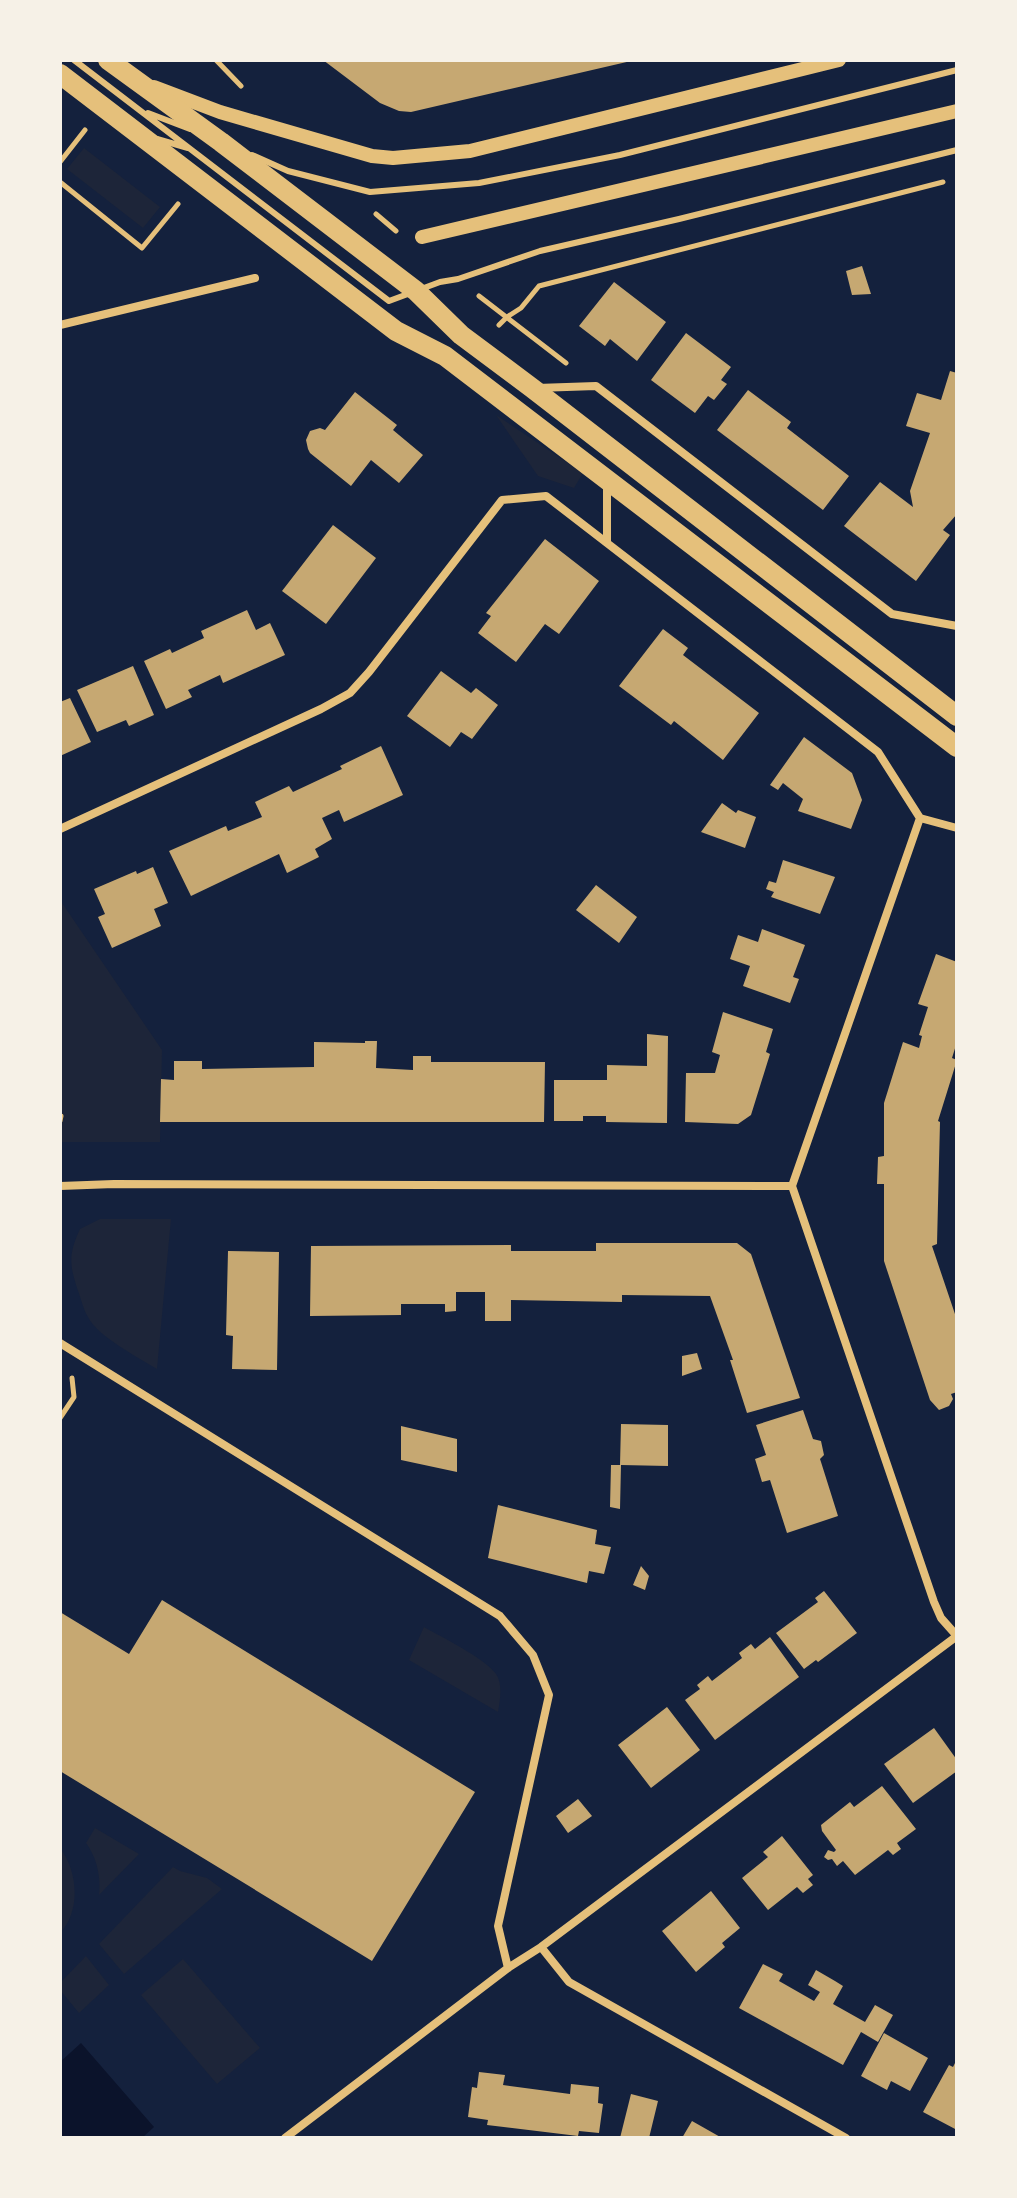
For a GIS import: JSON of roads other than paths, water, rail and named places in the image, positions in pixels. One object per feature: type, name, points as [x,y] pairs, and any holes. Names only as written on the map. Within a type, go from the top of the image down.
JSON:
[{"type":"main road","points":[[108,60],[362,249],[416,291],[461,335],[957,716]]},
{"type":"main road","points":[[60,74],[396,331],[445,356],[957,747]]},
{"type":"street","points":[[135,79],[220,112],[362,154],[393,158],[470,151],[839,60]]},
{"type":"street","points":[[422,237],[957,111]]},
{"type":"street","points":[[60,325],[255,278]]},
{"type":"street","points":[[532,388],[596,386],[892,614],[957,626]]},
{"type":"street","points":[[607,480],[607,542]]},
{"type":"street","points":[[60,829],[350,693],[502,500],[546,496],[878,752],[920,818],[957,828]]},
{"type":"street","points":[[285,2138],[508,1968],[541,1947],[957,1636],[941,1618],[934,1602],[792,1186],[920,818]]},
{"type":"street","points":[[60,1186],[792,1186]]},
{"type":"street","points":[[60,1343],[500,1616],[533,1655],[549,1695],[498,1926],[508,1968]]},
{"type":"street","points":[[541,1947],[569,1982],[846,2138]]},
{"type":"lane","points":[[74,60],[389,301],[540,251],[957,150]]},
{"type":"lane","points":[[141,110],[288,171],[370,192],[479,183],[620,155],[957,70]]},
{"type":"lane","points":[[139,134],[192,149]]}]
